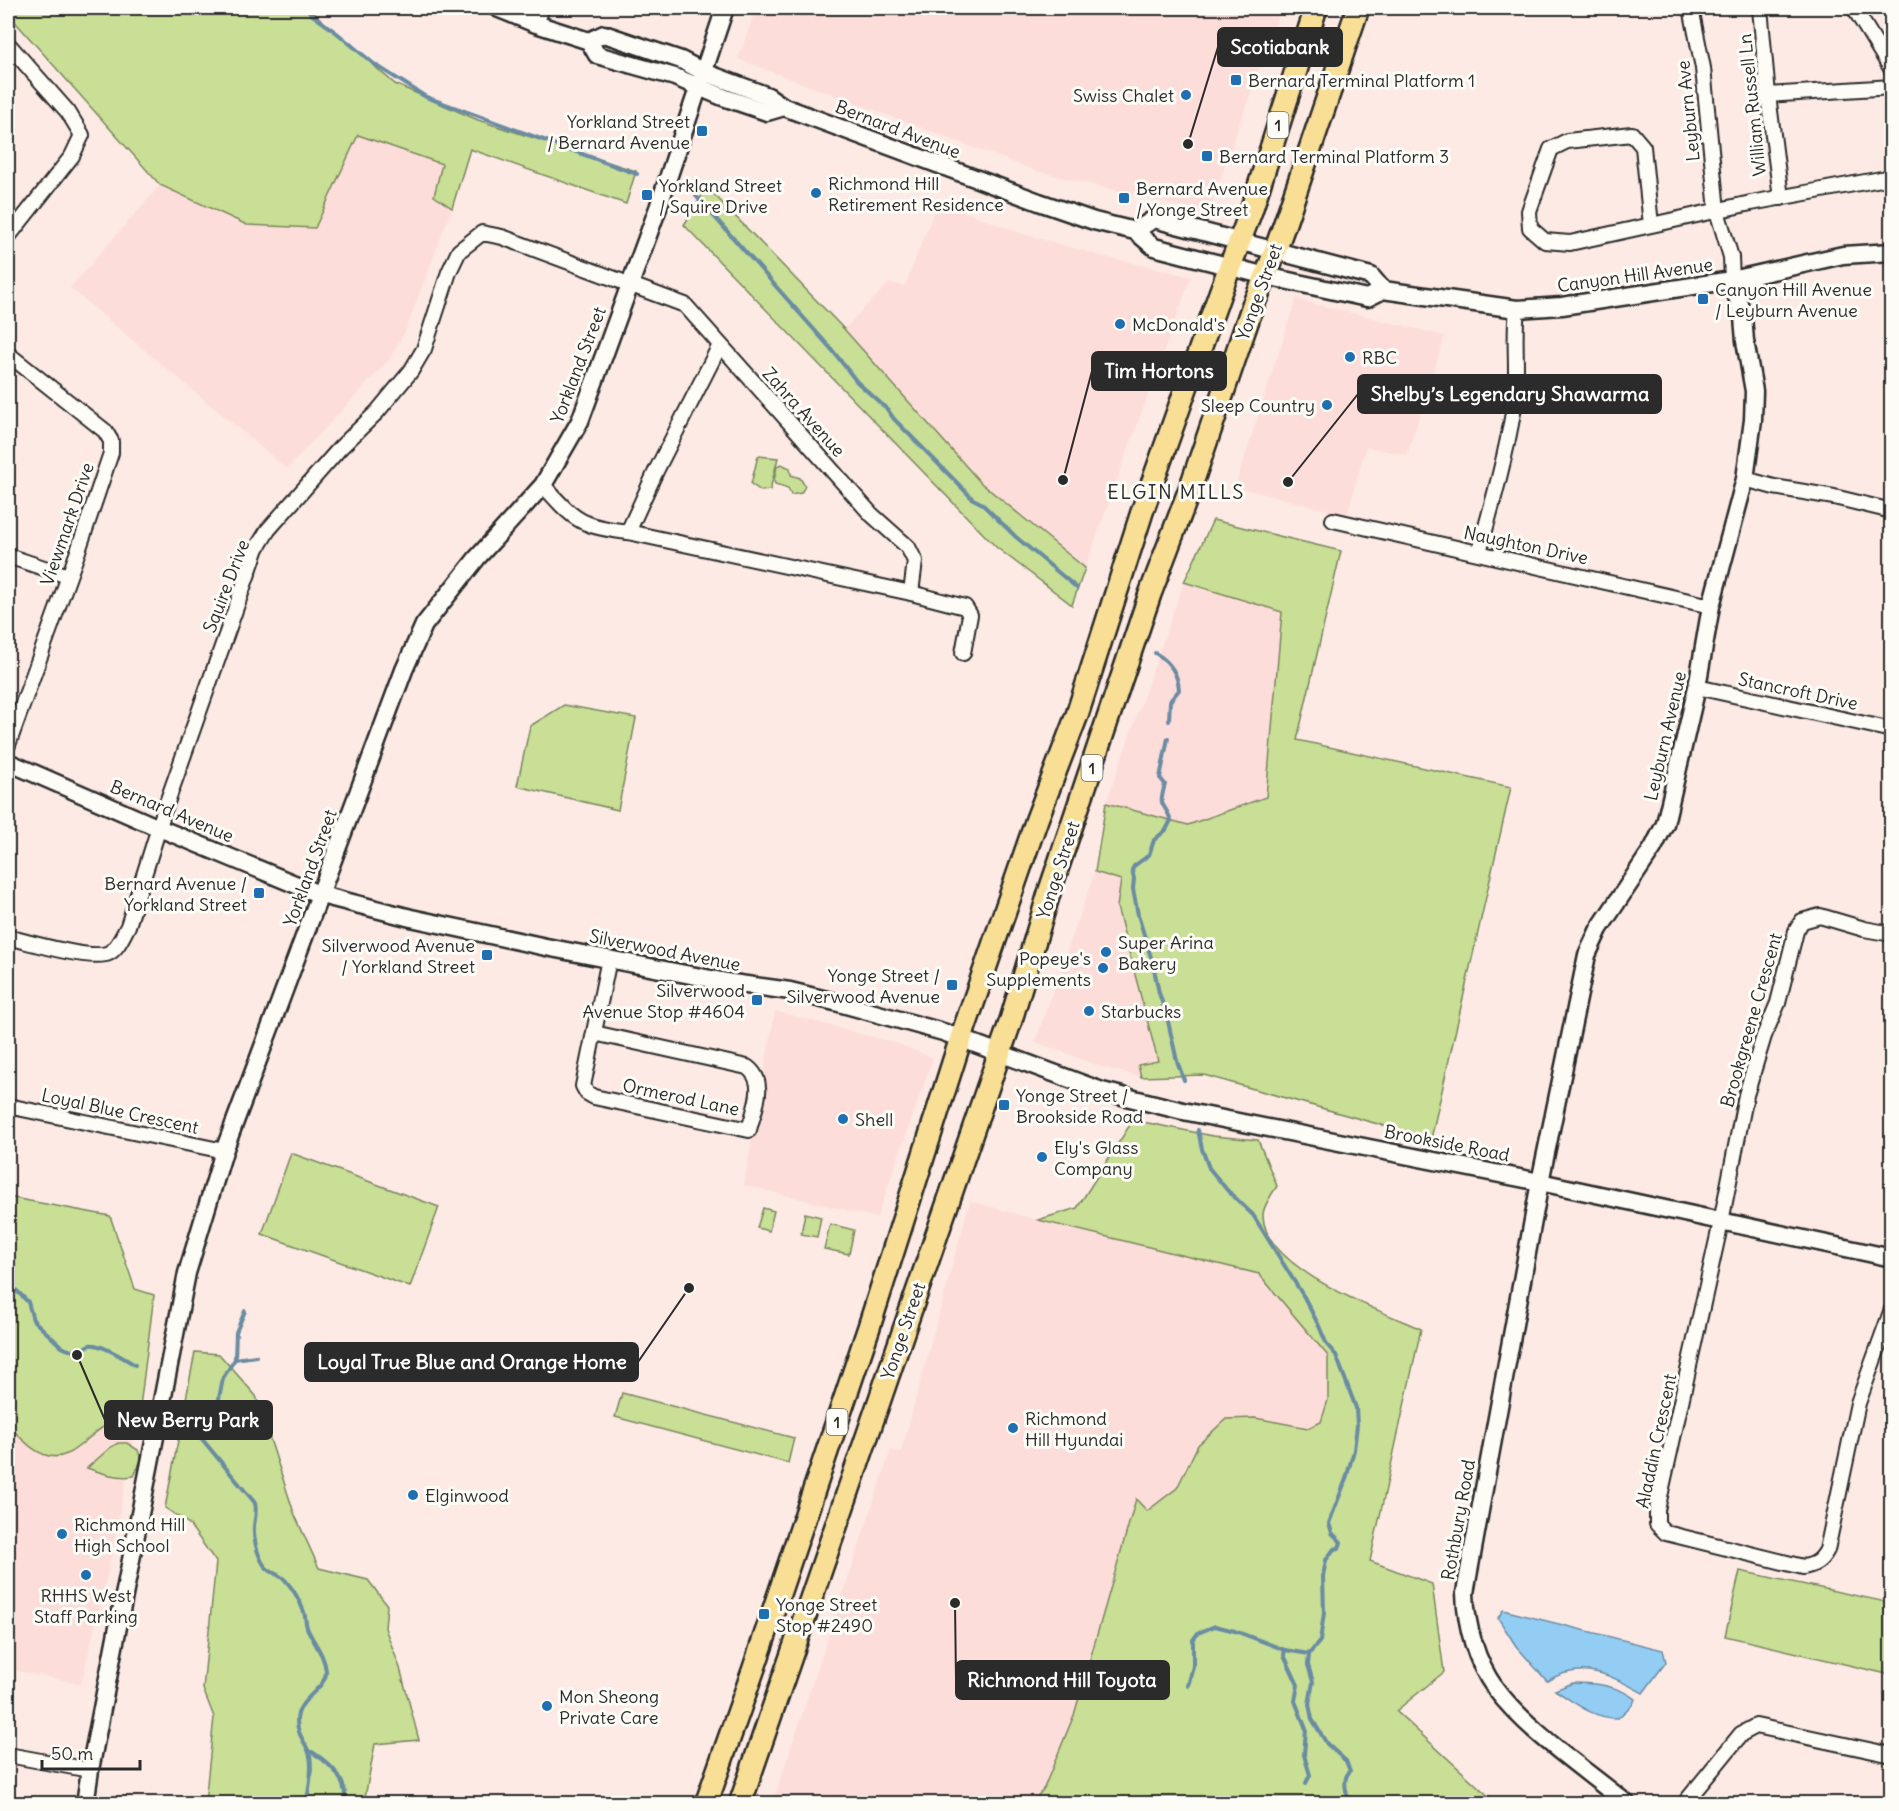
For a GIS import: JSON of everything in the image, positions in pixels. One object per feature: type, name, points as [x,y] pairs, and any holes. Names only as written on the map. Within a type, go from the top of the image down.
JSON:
[{"type":"main road","name":"Yonge Street","points":[[706,1803],[758,1657],[865,1338],[961,1038],[1037,819],[1077,715],[1142,512],[1239,243],[1316,8]]},
{"type":"main road","name":"Yonge Street","points":[[740,1803],[1011,1020],[1050,890],[1150,594],[1191,486],[1253,305],[1266,276],[1358,8]]},
{"type":"street","name":"Bernard Avenue","points":[[497,8],[536,24],[589,41],[604,34],[681,60],[701,79],[768,96],[784,107],[1038,202],[1094,221],[1135,231],[1154,247],[1230,267]]},
{"type":"street","points":[[536,24],[542,8]]},
{"type":"street","name":"Yorkland Street","points":[[85,1803],[187,1273],[224,1151],[404,670],[424,625],[477,558],[543,485],[580,421],[658,208],[725,8]]},
{"type":"street","name":"Leyburn Ave","points":[[1691,8],[1703,68],[1717,211],[1731,256],[1732,280]]},
{"type":"street","name":"William Russell Ln","points":[[1760,8],[1781,198]]},
{"type":"street","points":[[1854,8],[1892,70]]},
{"type":"street","points":[[8,44],[68,112],[82,135],[72,156],[8,237]]},
{"type":"street","points":[[1768,95],[1892,87]]},
{"type":"street","points":[[1651,225],[1643,147],[1632,134],[1567,141],[1551,149],[1529,211],[1530,228],[1545,241],[1570,243],[1717,211],[1892,177]]},
{"type":"street","points":[[1135,231],[1154,219],[1274,252]]},
{"type":"street","name":"Squire Drive","points":[[8,938],[102,955],[110,952],[128,926],[159,828],[257,548],[268,530],[340,448],[377,412],[411,371],[424,349],[449,272],[459,250],[482,233],[502,237],[630,284]]},
{"type":"street","name":"Canyon Hill Avenue","points":[[1274,252],[1371,276],[1383,290]]},
{"type":"street","name":"Canyon Hill Avenue","points":[[1230,267],[1366,298],[1383,290],[1517,309],[1562,306],[1732,280],[1843,255],[1892,252]]},
{"type":"street","name":"Leyburn Avenue","points":[[1540,1182],[1587,955],[1599,929],[1653,848],[1665,824],[1697,687],[1711,606],[1745,479],[1753,420],[1754,391],[1743,317],[1732,280]]},
{"type":"street","name":"Zahra Avenue","points":[[630,284],[685,305],[871,514],[908,547],[915,561],[911,593]]},
{"type":"street","points":[[1479,552],[1514,408],[1517,309]]},
{"type":"street","points":[[628,532],[656,471],[720,345]]},
{"type":"street","name":"Viewmark Drive","points":[[8,354],[105,431],[111,441],[111,453],[8,745]]},
{"type":"street","points":[[1745,479],[1892,511]]},
{"type":"street","points":[[543,485],[570,512],[584,522],[604,529],[628,532],[966,607],[970,615],[963,653]]},
{"type":"street","name":"Naughton Drive","points":[[1333,520],[1711,606]]},
{"type":"street","points":[[8,556],[68,576]]},
{"type":"street","name":"Stancroft Drive","points":[[1697,687],[1892,730]]},
{"type":"street","name":"Bernard Avenue","points":[[8,762],[321,895]]},
{"type":"street","name":"Silverwood Avenue","points":[[321,895],[411,918],[835,1002],[961,1038],[999,1052]]},
{"type":"street","name":"Brookgreene Crescent","points":[[1721,1222],[1746,1095],[1764,1036],[1778,1004],[1796,931],[1802,921],[1820,916],[1864,929],[1892,934]]},
{"type":"street","name":"Ormerod Lane","points":[[594,1034],[747,1067],[758,1078],[759,1083],[749,1130],[591,1096],[583,1086],[609,959]]},
{"type":"street","name":"Brookside Road","points":[[999,1052],[1102,1091],[1172,1108],[1540,1182],[1892,1258]]},
{"type":"street","name":"Loyal Blue Crescent","points":[[8,1106],[224,1151]]},
{"type":"street","name":"Rothbury Road","points":[[1540,1182],[1466,1579],[1465,1605],[1472,1636],[1484,1668],[1494,1686],[1507,1702],[1543,1736],[1627,1803]]},
{"type":"street","name":"Aladdin Crescent","points":[[1721,1222],[1657,1510],[1657,1524],[1666,1533],[1803,1567],[1814,1565],[1822,1558],[1827,1550],[1858,1403],[1892,1309]]},
{"type":"street","points":[[1684,1803],[1742,1734],[1756,1726],[1892,1755]]},
{"type":"street","points":[[8,1755],[90,1770]]},
{"type":"shaded area","points":[[756,8],[1281,8],[1208,213],[1036,171],[738,59]]},
{"type":"shaded area","points":[[358,135],[442,164],[434,196],[452,208],[405,332],[389,360],[287,469],[70,288],[160,185],[247,225]]},
{"type":"shaded area","points":[[938,201],[1017,232],[1098,255],[1191,277],[1085,568],[981,483],[844,329],[889,283],[905,286]]},
{"type":"shaded area","points":[[1296,299],[1445,336],[1407,455],[1366,447],[1347,515],[1235,487]]},
{"type":"shaded area","points":[[1184,582],[1282,612],[1265,797],[1188,825],[1106,803]]},
{"type":"shaded area","points":[[1095,872],[1121,880],[1117,907],[1159,1061],[1139,1065],[1141,1077],[1102,1067],[1035,1042]]},
{"type":"shaded area","points":[[775,1011],[896,1043],[933,1058],[877,1218],[744,1185]]},
{"type":"shaded area","points":[[970,1201],[1259,1274],[1328,1356],[1328,1401],[1321,1422],[1308,1428],[1255,1418],[1198,1445],[1177,1488],[1147,1511],[1135,1500],[1074,1715],[1044,1789],[1032,1803],[772,1804],[891,1450],[901,1452]]},
{"type":"shaded area","name":"Richmond Hill High School","points":[[8,1413],[28,1445],[49,1457],[66,1455],[103,1427],[111,1423],[128,1423],[136,1420],[139,1415],[107,1576],[81,1684],[8,1669]]},
{"type":"green space","points":[[8,8],[308,8],[395,84],[478,120],[636,171],[626,204],[470,149],[452,208],[434,196],[442,164],[358,135],[315,228],[247,225],[160,185],[8,14]]},
{"type":"green space","points":[[707,187],[844,329],[981,483],[1085,568],[1072,605],[996,547],[684,225]]},
{"type":"green space","points":[[758,456],[778,458],[770,490],[761,491],[751,484]]},
{"type":"green space","points":[[781,464],[790,468],[791,475],[800,478],[805,486],[801,493],[791,495],[788,488],[775,484],[777,466]]},
{"type":"green space","points":[[1213,520],[1341,551],[1297,740],[1511,787],[1431,1139],[1204,1075],[1141,1077],[1138,1065],[1158,1061],[1117,907],[1121,880],[1095,872],[1106,803],[1188,825],[1266,797],[1282,612],[1184,582]]},
{"type":"green space","points":[[564,705],[636,718],[618,810],[517,786],[530,726]]},
{"type":"green space","points":[[1133,1120],[1213,1136],[1258,1140],[1277,1186],[1266,1204],[1263,1215],[1268,1235],[1282,1253],[1302,1270],[1326,1285],[1421,1329],[1370,1561],[1432,1584],[1444,1672],[1396,1711],[1496,1803],[1032,1803],[1044,1788],[1074,1715],[1136,1499],[1147,1511],[1177,1488],[1198,1445],[1226,1419],[1255,1418],[1308,1428],[1321,1422],[1328,1400],[1328,1356],[1259,1274],[1038,1220],[1077,1208]]},
{"type":"green space","points":[[291,1153],[439,1207],[410,1287],[262,1234]]},
{"type":"green space","points":[[8,1197],[110,1216],[135,1289],[154,1295],[139,1415],[131,1421],[105,1426],[72,1451],[58,1456],[49,1456],[33,1449],[8,1424]]},
{"type":"green space","points":[[763,1208],[774,1211],[769,1231],[757,1228]]},
{"type":"green space","points":[[805,1213],[821,1217],[817,1237],[801,1234]]},
{"type":"green space","points":[[830,1224],[854,1230],[849,1254],[824,1249]]},
{"type":"green space","points":[[195,1352],[219,1354],[256,1396],[294,1513],[319,1568],[368,1580],[387,1605],[385,1628],[400,1668],[419,1740],[375,1744],[364,1803],[205,1803],[214,1717],[203,1689],[216,1562],[189,1524],[165,1508]]},
{"type":"green space","points":[[622,1393],[794,1438],[788,1463],[615,1417]]},
{"type":"green space","points":[[118,1443],[127,1443],[138,1450],[141,1460],[134,1476],[104,1474],[87,1468],[111,1447]]},
{"type":"green space","points":[[1740,1571],[1891,1603],[1891,1675],[1725,1636]]},
{"type":"water","points":[[1503,1610],[1663,1650],[1666,1662],[1643,1693],[1596,1672],[1573,1671],[1547,1681],[1516,1646],[1498,1618]]},
{"type":"water","points":[[1573,1683],[1606,1686],[1635,1699],[1633,1704],[1618,1718],[1601,1716],[1555,1690]]},
{"type":"waterway","points":[[307,8],[311,14],[374,64],[426,97],[637,174]]},
{"type":"waterway","points":[[696,196],[833,351],[857,382],[887,409],[894,419],[973,499],[981,503],[1016,537],[1077,588]]},
{"type":"waterway","points":[[1155,653],[1165,660],[1177,678],[1179,690],[1170,701],[1169,721]]},
{"type":"waterway","points":[[1168,738],[1160,778],[1165,784],[1162,804],[1171,820],[1166,830],[1154,840],[1149,855],[1132,870],[1138,915],[1184,1080]]},
{"type":"waterway","points":[[1198,1130],[1209,1168],[1227,1190],[1253,1215],[1304,1297],[1327,1345],[1336,1355],[1356,1408],[1357,1425],[1354,1450],[1346,1479],[1329,1523],[1332,1533],[1341,1542],[1339,1548],[1334,1549],[1326,1560],[1323,1576],[1324,1613],[1320,1641],[1309,1654],[1308,1665],[1313,1682],[1309,1704],[1312,1719],[1327,1744],[1346,1761],[1350,1771],[1345,1782],[1349,1804]]},
{"type":"waterway","points":[[8,1282],[28,1302],[33,1320],[62,1347],[76,1351],[88,1345],[94,1345],[113,1352],[135,1365]]},
{"type":"waterway","points":[[194,1429],[207,1422],[214,1414],[223,1378],[235,1359],[236,1332],[245,1311]]},
{"type":"waterway","points":[[235,1359],[256,1356]]},
{"type":"waterway","points":[[187,1421],[255,1503],[254,1536],[259,1556],[266,1568],[284,1579],[294,1591],[304,1612],[306,1626],[324,1660],[325,1677],[302,1705],[297,1720],[299,1732],[311,1762],[306,1804]]},
{"type":"waterway","points":[[1188,1686],[1193,1666],[1193,1640],[1198,1633],[1215,1626],[1285,1650],[1309,1654]]},
{"type":"waterway","points":[[1285,1650],[1284,1655],[1298,1685],[1295,1701],[1306,1729],[1304,1755],[1310,1775],[1306,1783]]},
{"type":"waterway","points":[[309,1752],[332,1767],[337,1774],[344,1787],[345,1804]]},
{"type":"place","name":"Bernard Terminal Platform 1","points":[[1236,80]]},
{"type":"place","name":"Swiss Chalet","points":[[1186,95]]},
{"type":"place","name":"Yorkland Street / Bernard Avenue","points":[[702,131]]},
{"type":"place","name":"Scotiabank","points":[[1188,144]]},
{"type":"place","name":"Bernard Terminal Platform 3","points":[[1207,156]]},
{"type":"place","name":"Richmond Hill Retirement Residence","points":[[816,193]]},
{"type":"place","name":"Yorkland Street / Squire Drive","points":[[647,195]]},
{"type":"place","name":"Bernard Avenue / Yonge Street","points":[[1124,198]]},
{"type":"place","name":"Canyon Hill Avenue / Leyburn Avenue","points":[[1703,299]]},
{"type":"place","name":"McDonald's","points":[[1120,324]]},
{"type":"place","name":"RBC","points":[[1350,357]]},
{"type":"place","name":"Sleep Country","points":[[1327,405]]},
{"type":"place","name":"Tim Hortons","points":[[1063,480]]},
{"type":"place","name":"Shelby’s Legendary Shawarma","points":[[1288,482]]},
{"type":"place","name":"Bernard Avenue / Yorkland Street","points":[[259,893]]},
{"type":"place","name":"Super Arina Bakery","points":[[1106,952]]},
{"type":"place","name":"Silverwood Avenue / Yorkland Street","points":[[487,955]]},
{"type":"place","name":"Popeye's Supplements","points":[[1103,968]]},
{"type":"place","name":"Yonge Street / Silverwood Avenue","points":[[952,985]]},
{"type":"place","name":"Silverwood Avenue Stop #4604","points":[[757,1000]]},
{"type":"place","name":"Starbucks","points":[[1089,1011]]},
{"type":"place","name":"Yonge Street / Brookside Road","points":[[1004,1105]]},
{"type":"place","name":"Shell","points":[[843,1119]]},
{"type":"place","name":"Ely's Glass Company","points":[[1042,1157]]},
{"type":"place","name":"Loyal True Blue and Orange Home","points":[[689,1288]]},
{"type":"place","name":"New Berry Park","points":[[77,1355]]},
{"type":"place","name":"Richmond Hill Hyundai","points":[[1013,1428]]},
{"type":"place","name":"Elginwood","points":[[413,1495]]},
{"type":"place","name":"Richmond Hill High School","points":[[62,1534]]},
{"type":"place","name":"RHHS West Staff Parking","points":[[86,1575]]},
{"type":"place","name":"Richmond Hill Toyota","points":[[955,1603]]},
{"type":"place","name":"Yonge Street Stop #2490","points":[[764,1614]]},
{"type":"place","name":"Mon Sheong Private Care","points":[[547,1706]]},
{"type":"district","name":"ELGIN MILLS","points":[[1176,491]]}]
